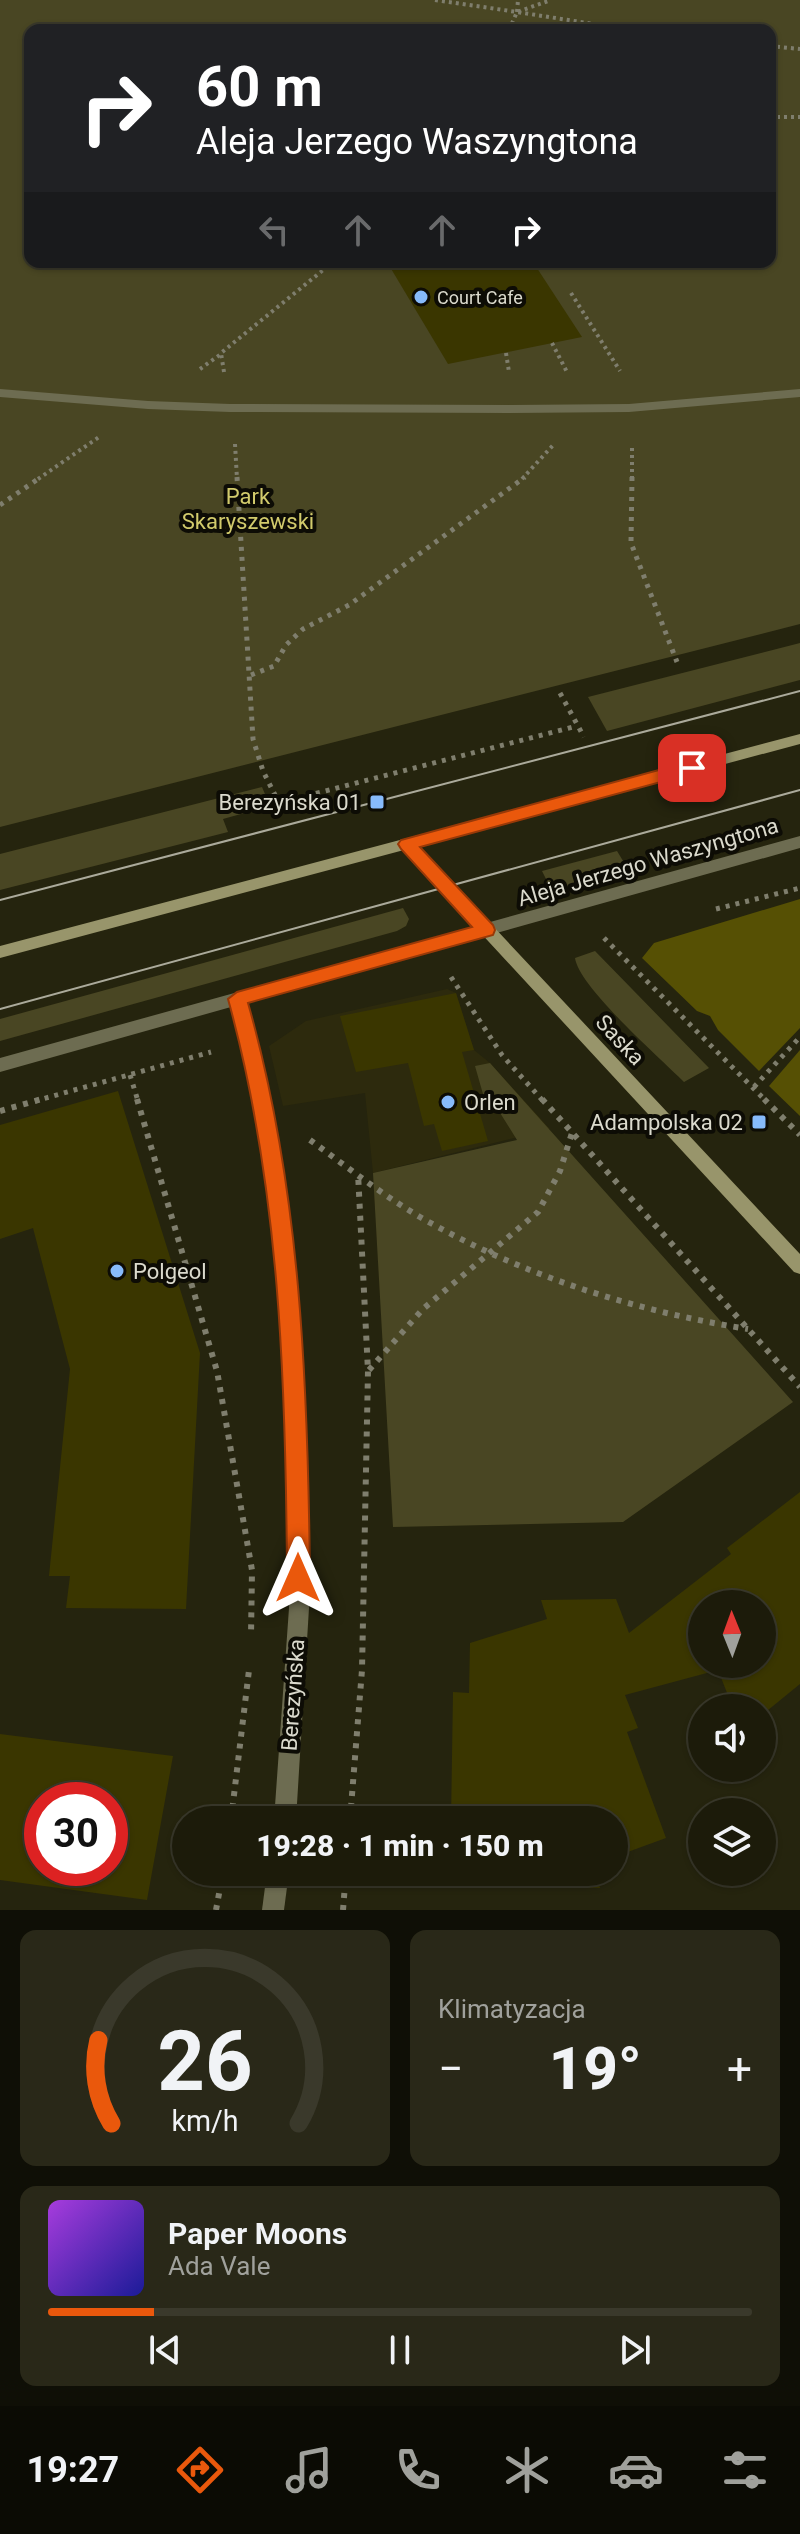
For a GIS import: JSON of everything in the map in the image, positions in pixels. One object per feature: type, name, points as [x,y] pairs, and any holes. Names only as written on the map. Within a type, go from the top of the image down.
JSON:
[{"type":"main road","points":[[0,952],[800,739]]},
{"type":"main road","name":"Saska","points":[[407,844],[800,1266]]},
{"type":"street","points":[[0,393],[230,408],[573,409],[629,408],[800,393]]},
{"type":"street","name":"Aleja Jerzego Waszyngtona","points":[[0,1065],[800,842]]},
{"type":"street","name":"Berezyńska","points":[[237,999],[258,1073],[283,1237],[297,1428],[299,1608],[286,1806]]},
{"type":"street","points":[[273,1910],[276,1886]]},
{"type":"path","points":[[435,0],[594,24]]},
{"type":"path","points":[[512,24],[518,0]]},
{"type":"path","points":[[517,12],[551,0]]},
{"type":"path","points":[[776,47],[800,49]]},
{"type":"path","points":[[776,117],[800,117]]},
{"type":"path","points":[[326,268],[221,353],[234,425],[253,739],[263,771],[279,803],[577,726]]},
{"type":"path","points":[[571,293],[620,370]]},
{"type":"path","points":[[552,343],[565,365]]},
{"type":"path","points":[[629,408],[631,543],[677,662]]},
{"type":"path","points":[[251,675],[274,666],[286,645],[303,629],[349,605],[526,476],[553,448],[573,409]]},
{"type":"path","points":[[560,693],[584,737]]},
{"type":"path","points":[[704,912],[800,888]]},
{"type":"path","points":[[604,938],[800,1135]]},
{"type":"path","points":[[450,976],[480,1017],[502,1055],[800,1387]]},
{"type":"path","points":[[754,1087],[800,1037]]},
{"type":"path","points":[[130,1075],[217,1371],[252,1570],[251,1651]]},
{"type":"path","points":[[265,1122],[301,1134],[434,1225],[491,1251],[628,1303],[748,1329]]},
{"type":"path","points":[[368,1371],[423,1309],[538,1212],[560,1171],[572,1132]]},
{"type":"path","points":[[351,1806],[362,1670],[368,1371],[358,1173]]},
{"type":"path","points":[[233,1806],[249,1667]]},
{"type":"path","points":[[216,1910],[220,1886]]},
{"type":"path","points":[[343,1910],[345,1886]]},
{"type":"shaded area","points":[[800,899],[800,1028],[759,1071],[718,1030],[710,1016],[697,1011],[642,958],[654,943]]},
{"type":"shaded area","points":[[447,989],[456,993],[474,1050],[490,1063],[550,1129],[373,1173],[365,1093],[283,1106],[269,1046],[306,1021]]},
{"type":"shaded area","points":[[800,1050],[800,1116],[769,1086]]},
{"type":"green space","name":"Park Skaryszewski","points":[[0,0],[800,0],[800,624],[0,827]]},
{"type":"green space","points":[[800,643],[800,680],[607,731],[588,697]]},
{"type":"green space","points":[[262,787],[270,806],[223,819],[228,832],[0,890],[0,854]]},
{"type":"green space","points":[[617,851],[628,869],[552,891],[542,871]]},
{"type":"green space","points":[[403,908],[409,919],[406,926],[397,931],[0,1041],[0,1019]]},
{"type":"green space","points":[[595,951],[709,1068],[684,1082],[622,1022],[590,986],[575,958]]},
{"type":"green space","points":[[490,1063],[793,1402],[623,1522],[393,1527],[373,1173],[517,1140],[492,1100],[485,1101],[475,1066]]},
{"type":"building","points":[[391,268],[537,268],[582,337],[448,364]]},
{"type":"building","points":[[456,993],[474,1050],[462,1052],[488,1141],[442,1151],[434,1124],[424,1126],[408,1063],[356,1072],[340,1016]]},
{"type":"building","points":[[118,1091],[200,1353],[186,1609],[66,1608],[70,1576],[49,1576],[70,1369],[33,1228],[0,1239],[0,1125]]},
{"type":"building","points":[[800,1492],[800,1684],[776,1704],[776,1694],[727,1694],[721,1678],[776,1678],[776,1590],[688,1590],[688,1678],[625,1695],[638,1728],[627,1732],[666,1838],[628,1852],[628,1806],[451,1806],[453,1692],[469,1693],[470,1643],[547,1619],[541,1600],[616,1599],[629,1633],[731,1554],[727,1548]]},
{"type":"building","points":[[0,1734],[173,1756],[147,1900],[44,1886],[128,1886],[128,1782],[24,1782],[24,1883],[0,1880]]},
{"type":"building","points":[[550,1886],[599,1886],[600,1888]]},
{"type":"tram line","points":[[0,900],[800,691]]},
{"type":"tram line","points":[[0,1009],[800,790]]},
{"type":"place","name":"Court Cafe","points":[[421,297]]},
{"type":"place","name":"Berezyńska 01","points":[[377,802]]},
{"type":"place","name":"Orlen","points":[[448,1102]]},
{"type":"place","name":"Adampolska 02","points":[[759,1122]]},
{"type":"place","name":"Polgeol","points":[[117,1271]]},
{"type":"route","points":[[298,1578],[297,1428],[283,1237],[258,1073],[237,999],[486,930],[407,844],[692,768]]}]
